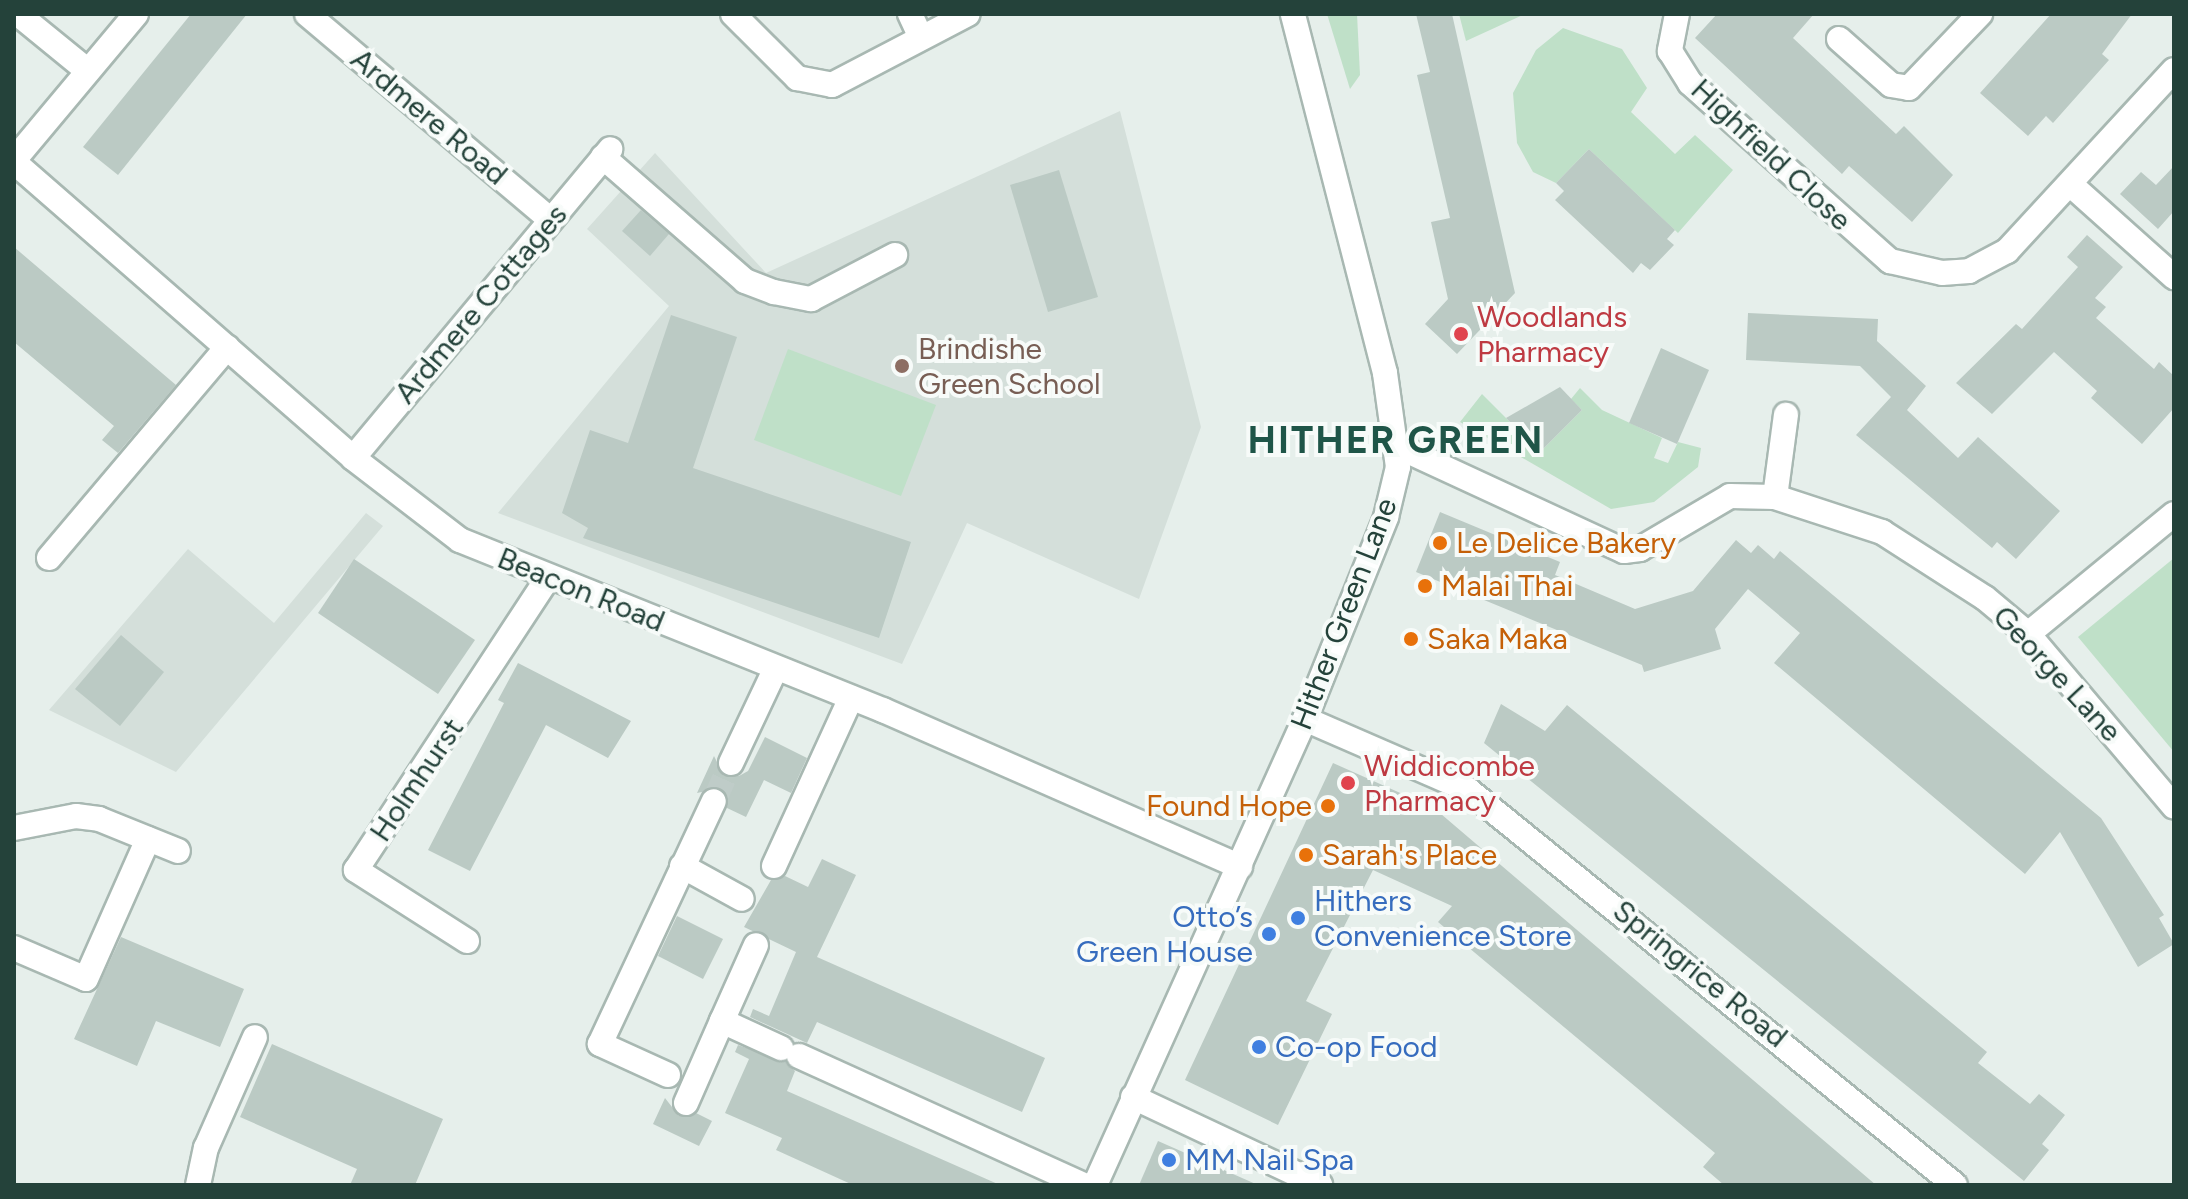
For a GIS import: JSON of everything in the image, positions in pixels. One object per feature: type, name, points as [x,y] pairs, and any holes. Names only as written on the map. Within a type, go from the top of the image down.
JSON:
[{"type":"street","points":[[18,14],[88,71]]},
{"type":"street","points":[[14,161],[136,14]]},
{"type":"street","name":"Ardmere Road","points":[[307,14],[551,220]]},
{"type":"street","points":[[733,14],[773,57],[810,83],[832,85],[968,14]]},
{"type":"street","points":[[910,14],[921,38]]},
{"type":"street","name":"Hither Green Lane","points":[[1095,1185],[1305,719],[1386,517],[1399,447],[1293,14]]},
{"type":"street","name":"Highfield Close","points":[[1677,14],[1670,51],[1690,83],[1864,241],[1913,269],[1942,273],[1989,262],[2007,251],[2070,184]]},
{"type":"street","points":[[1839,39],[1891,85],[1909,88],[1980,14]]},
{"type":"street","points":[[2174,70],[2070,184],[2174,277]]},
{"type":"street","name":"Ardmere Cottages","points":[[353,458],[606,153],[745,281],[774,292],[811,299],[895,255]]},
{"type":"street","name":"Beacon Road","points":[[14,161],[353,458],[460,540],[851,698],[1240,867]]},
{"type":"street","points":[[49,558],[227,347]]},
{"type":"street","points":[[1775,497],[1786,415]]},
{"type":"street","name":"George Lane","points":[[1399,447],[1624,551],[1640,549],[1730,496],[1775,497],[1882,532],[1985,598],[2028,634],[2174,807]]},
{"type":"street","points":[[2028,634],[2174,514]]},
{"type":"street","name":"Holmhurst","points":[[467,941],[356,870],[548,578]]},
{"type":"street","points":[[731,763],[776,668]]},
{"type":"street","points":[[774,866],[851,698]]},
{"type":"street","name":"Springrice Road","points":[[1305,719],[1468,790],[1955,1185]]},
{"type":"street","points":[[668,1075],[600,1044],[714,801]]},
{"type":"street","points":[[14,828],[76,816],[178,851]]},
{"type":"street","points":[[14,948],[86,979],[148,839]]},
{"type":"street","points":[[682,866],[742,899]]},
{"type":"street","points":[[686,1103],[756,945]]},
{"type":"street","points":[[722,1021],[1084,1185]]},
{"type":"street","points":[[198,1185],[206,1148],[255,1037]]},
{"type":"street","points":[[1133,1097],[1320,1185]]},
{"type":"shaded area","name":"Brindishe Green School","points":[[1120,111],[1201,427],[1139,599],[967,523],[902,664],[498,513],[669,306],[587,229],[655,153],[766,273]]},
{"type":"shaded area","points":[[366,513],[383,526],[176,772],[49,710],[188,549],[274,623]]},
{"type":"green space","points":[[1327,14],[1357,14],[1360,75],[1350,89]]},
{"type":"green space","points":[[1459,14],[1525,14],[1466,41]]},
{"type":"green space","points":[[1563,28],[1622,49],[1647,88],[1631,112],[1675,154],[1695,135],[1733,170],[1678,233],[1589,149],[1556,183],[1533,172],[1517,143],[1513,93],[1536,50]]},
{"type":"green space","points":[[788,349],[936,405],[901,496],[754,440]]},
{"type":"green space","points":[[1580,388],[1602,410],[1662,438],[1654,458],[1668,463],[1678,442],[1701,448],[1698,467],[1654,502],[1611,509],[1460,422],[1482,394],[1540,452],[1582,410],[1571,399]]},
{"type":"green space","points":[[2174,558],[2174,752],[2078,637]]},
{"type":"building","points":[[191,14],[247,14],[118,175],[83,147]]},
{"type":"building","points":[[1416,14],[1452,14],[1515,293],[1457,354],[1425,324],[1448,299],[1431,222],[1450,218],[1417,75],[1430,72]]},
{"type":"building","points":[[1717,14],[1814,14],[1793,38],[1896,134],[1904,126],[1953,175],[1912,222],[1849,166],[1842,174],[1695,38]]},
{"type":"building","points":[[2051,14],[2132,14],[2102,54],[2109,60],[2053,123],[2046,116],[2028,136],[1980,93]]},
{"type":"building","points":[[1589,149],[1675,230],[1667,239],[1674,245],[1650,270],[1641,263],[1633,273],[1555,200],[1564,191],[1556,183]]},
{"type":"building","points":[[2174,166],[2174,211],[2158,229],[2120,194],[2141,172],[2156,185]]},
{"type":"building","points":[[1059,170],[1098,297],[1048,312],[1010,185]]},
{"type":"building","points":[[641,210],[669,234],[650,256],[622,231]]},
{"type":"building","points":[[2087,235],[2123,267],[2095,298],[2106,307],[2096,318],[2154,369],[2159,362],[2174,376],[2174,408],[2142,444],[2091,398],[2097,391],[2054,352],[1992,414],[1956,383],[2016,324],[2022,329],[2078,267],[2067,257]]},
{"type":"building","points":[[14,247],[176,385],[118,453],[102,440],[114,426],[14,342]]},
{"type":"building","points":[[1748,313],[1878,319],[1877,341],[1926,386],[1907,410],[1958,458],[1978,437],[2060,511],[2016,559],[1997,542],[1992,548],[1856,435],[1891,397],[1860,366],[1746,360]]},
{"type":"building","points":[[671,315],[737,337],[693,468],[911,542],[879,638],[583,538],[588,528],[562,513],[590,430],[628,443]]},
{"type":"building","points":[[1661,348],[1709,370],[1677,444],[1629,423]]},
{"type":"building","points":[[1560,387],[1582,410],[1540,452],[1506,418]]},
{"type":"building","points":[[1440,512],[1560,562],[1555,575],[1635,609],[1693,591],[1736,540],[1751,553],[1758,545],[1774,559],[1780,551],[2101,818],[2164,915],[2159,918],[2174,944],[2138,967],[2060,832],[2025,874],[1774,663],[1800,633],[1748,589],[1715,629],[1721,649],[1644,672],[1642,665],[1416,572]]},
{"type":"building","points":[[354,559],[475,640],[438,694],[318,613]]},
{"type":"building","points":[[121,635],[164,672],[120,726],[75,689]]},
{"type":"building","points":[[518,663],[631,721],[608,758],[546,725],[470,871],[428,850],[504,703],[498,700]]},
{"type":"building","points":[[1501,704],[1545,731],[1567,705],[1987,1052],[1978,1063],[2030,1104],[2039,1094],[2065,1115],[2042,1144],[2049,1150],[2024,1181],[1484,743]]},
{"type":"building","points":[[765,737],[807,758],[791,793],[764,780],[746,817],[727,808],[721,788],[697,793],[714,756],[724,776],[739,776],[748,771]]},
{"type":"building","points":[[1333,763],[1434,808],[1876,1185],[1724,1185],[1703,1167],[1715,1153],[1438,922],[1452,906],[1373,870],[1306,1001],[1332,1014],[1278,1125],[1185,1080]]},
{"type":"building","points":[[822,859],[856,875],[817,957],[1045,1058],[1022,1112],[817,1022],[807,1043],[750,1017],[753,1009],[769,1016],[796,952],[744,927],[771,880],[785,876],[808,887]]},
{"type":"building","points":[[677,916],[723,939],[703,979],[658,956]]},
{"type":"building","points":[[121,937],[244,989],[220,1047],[156,1021],[137,1066],[74,1039]]},
{"type":"building","points":[[272,1044],[443,1119],[415,1185],[350,1185],[357,1169],[240,1117]]},
{"type":"building","points":[[738,1045],[786,1062],[795,1071],[787,1091],[1000,1185],[853,1185],[776,1150],[782,1138],[725,1113],[749,1059],[735,1052]]},
{"type":"building","points":[[665,1098],[679,1116],[696,1113],[712,1121],[699,1146],[653,1124]]},
{"type":"building","points":[[1158,1141],[1258,1185],[1139,1185]]},
{"type":"tunnel","points":[[714,801],[731,763]]},
{"type":"place","name":"Woodlands Pharmacy","points":[[1461,334]]},
{"type":"place","name":"Brindishe Green School","points":[[902,366]]},
{"type":"place","name":"Le Delice Bakery","points":[[1440,543]]},
{"type":"place","name":"Malai Thai","points":[[1425,586]]},
{"type":"place","name":"Saka Maka","points":[[1411,639]]},
{"type":"place","name":"Widdicombe Pharmacy","points":[[1348,783]]},
{"type":"place","name":"Found Hope","points":[[1328,806]]},
{"type":"place","name":"Sarah's Place","points":[[1306,855]]},
{"type":"place","name":"Hithers Convenience Store","points":[[1298,918]]},
{"type":"place","name":"Otto’s Green House","points":[[1269,934]]},
{"type":"place","name":"Co-op Food","points":[[1259,1047]]},
{"type":"place","name":"MM Nail Spa","points":[[1169,1160]]},
{"type":"district","name":"HITHER GREEN","points":[[1396,441]]}]
